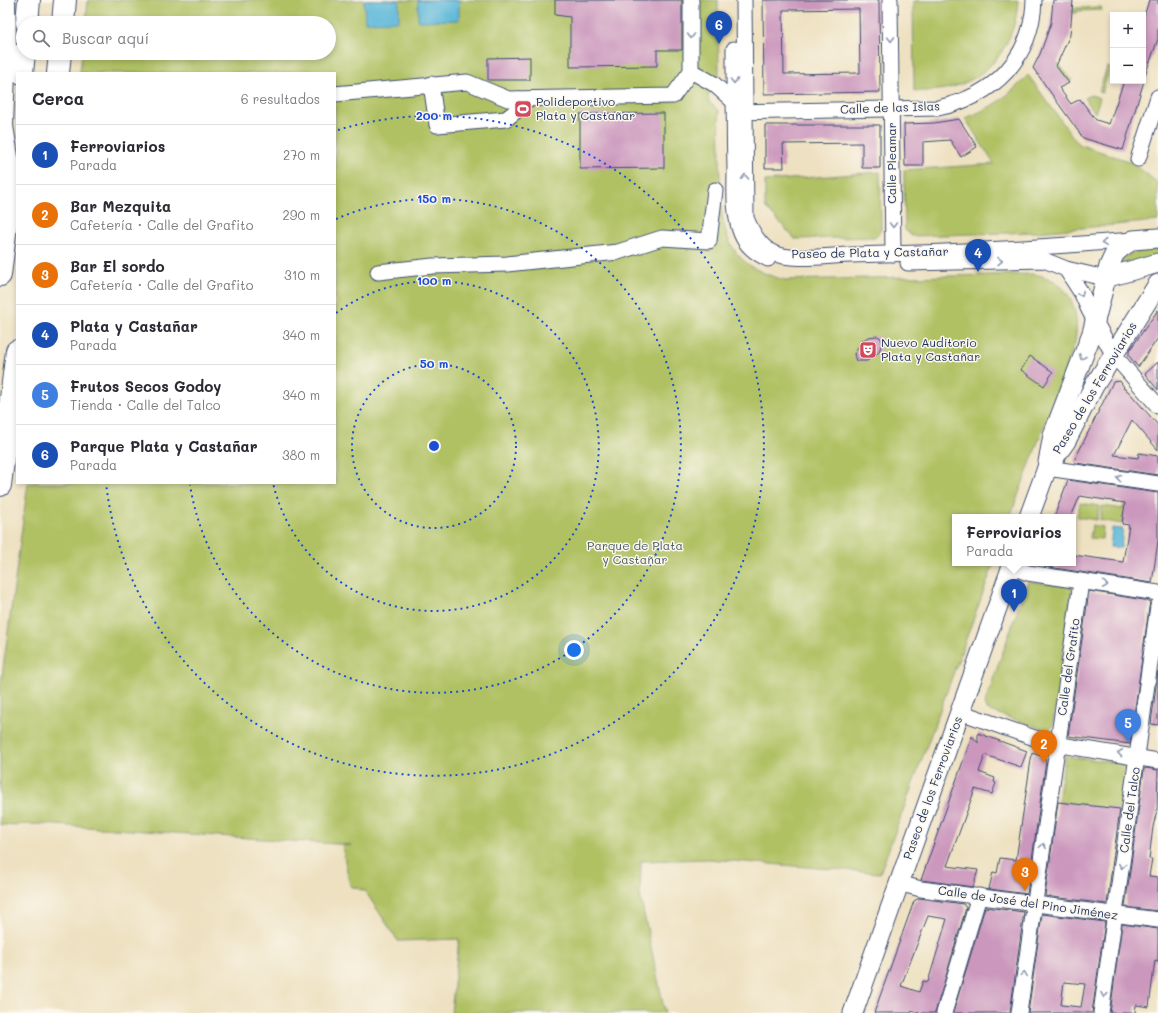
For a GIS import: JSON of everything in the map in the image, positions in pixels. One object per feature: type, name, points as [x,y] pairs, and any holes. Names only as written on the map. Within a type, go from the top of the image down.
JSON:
[{"type":"highway","points":[[4,0],[5,46],[2,126],[11,181]]},
{"type":"highway","points":[[28,16],[29,0]]},
{"type":"highway","points":[[64,16],[65,0]]},
{"type":"highway","points":[[22,72],[23,60]]},
{"type":"highway","points":[[58,72],[59,60]]},
{"type":"highway","points":[[0,275],[16,132]]},
{"type":"highway","points":[[0,485],[16,359]]},
{"type":"main road","points":[[1047,468],[1053,434],[1092,333],[1105,278],[1115,253],[1133,240],[1158,238]]},
{"type":"main road","points":[[1105,278],[1158,263]]},
{"type":"main road","name":"Paseo de los Ferroviarios","points":[[1030,514],[1047,468],[1066,441],[1094,386],[1113,354],[1158,284]]},
{"type":"main road","name":"Paseo de los Ferroviarios","points":[[854,1013],[898,883],[1012,566]]},
{"type":"street","points":[[336,94],[431,84],[467,82],[508,99],[673,96],[691,71],[691,0]]},
{"type":"street","name":"Paseo de Plata y Castañar","points":[[734,0],[738,109],[746,218],[751,229],[765,247],[774,253],[788,256],[893,254],[1075,245],[1133,240]]},
{"type":"street","name":"Paseo de Plata y Castañar","points":[[744,0],[738,109],[737,218],[740,232],[746,244],[757,253],[768,259],[786,264],[804,265],[1044,260],[1066,269],[1105,278]]},
{"type":"street","name":"Calle Pleamar","points":[[890,0],[893,254]]},
{"type":"street","name":"Calle de las Islas","points":[[738,109],[892,109],[938,108],[951,105],[981,93],[992,85],[1012,64],[1022,48],[1032,22],[1034,0]]},
{"type":"street","points":[[691,71],[714,84],[738,109]]},
{"type":"street","points":[[431,84],[437,124],[506,118],[516,111],[518,99]]},
{"type":"street","points":[[1138,159],[1158,97]]},
{"type":"street","points":[[378,272],[426,267],[507,264],[618,252],[662,238],[709,241],[716,190]]},
{"type":"street","points":[[1066,269],[1082,294],[1094,320],[1113,354],[1158,406]]},
{"type":"street","points":[[1047,468],[1158,484]]},
{"type":"street","points":[[1014,566],[1028,573],[1158,593]]},
{"type":"street","name":"Calle del Grafito","points":[[1019,1013],[1081,582]]},
{"type":"street","name":"Calle del Talco","points":[[1101,1013],[1133,819],[1138,758],[1158,606]]},
{"type":"street","points":[[960,712],[1049,743],[1158,761]]},
{"type":"street","name":"Calle de José del Pino Jiménez","points":[[898,883],[921,889],[1116,916],[1158,920]]},
{"type":"street","points":[[944,1013],[979,896]]},
{"type":"green space","name":"Parque de Plata y Castañar","points":[[88,0],[718,0],[719,76],[708,96],[709,102],[719,111],[722,215],[725,230],[731,244],[739,256],[765,274],[785,280],[1032,274],[1045,277],[1056,282],[1064,290],[1074,309],[1076,333],[1074,346],[1011,514],[952,514],[952,566],[993,566],[880,873],[708,859],[641,861],[640,895],[665,1013],[451,1013],[459,939],[398,941],[365,891],[350,886],[342,846],[351,845],[41,824],[0,825],[0,691],[28,484],[336,484],[336,72],[80,72],[81,60],[336,60],[336,16],[87,16]]},
{"type":"green space","points":[[1018,0],[1013,29],[1000,54],[991,65],[967,82],[953,87],[929,91],[914,91],[913,1]]},
{"type":"green space","points":[[1101,7],[1102,10],[1077,11],[1077,13],[1073,13],[1073,8]]},
{"type":"green space","points":[[1058,63],[1072,80],[1069,82],[1057,66]]},
{"type":"green space","points":[[1107,67],[1110,68],[1102,93],[1099,92]]},
{"type":"green space","points":[[1028,75],[1078,144],[1131,162],[1158,183],[1158,221],[1037,232],[912,236],[905,230],[904,170],[994,164],[965,118],[1000,101]]},
{"type":"green space","points":[[1091,95],[1100,98],[1095,113],[1084,98]]},
{"type":"green space","points":[[880,172],[881,230],[876,237],[795,239],[765,207],[765,181]]},
{"type":"green space","points":[[1158,246],[1158,256],[1121,269],[1120,262],[1128,255],[1142,249]]},
{"type":"green space","points":[[1080,503],[1099,506],[1097,520],[1077,517]]},
{"type":"green space","points":[[1124,503],[1131,504],[1130,516],[1123,516],[1122,524],[1100,520],[1102,506],[1123,509]]},
{"type":"green space","points":[[1092,525],[1103,527],[1102,539],[1090,538]]},
{"type":"green space","points":[[1028,581],[1071,587],[1072,589],[1053,725],[1048,731],[987,710],[984,705]]},
{"type":"green space","points":[[1065,756],[1128,764],[1122,810],[1058,802]]},
{"type":"water","points":[[364,0],[399,0],[399,21],[365,22]]},
{"type":"water","points":[[418,0],[459,0],[459,20],[418,21]]},
{"type":"water","points":[[1112,528],[1123,529],[1121,548],[1110,547]]},
{"type":"building","points":[[555,0],[682,0],[682,50],[657,50],[657,66],[570,67],[570,17],[555,15]]},
{"type":"building","points":[[763,0],[879,0],[880,92],[764,94]],"holes":[[[859,9],[860,73],[784,74],[783,10]]]},
{"type":"building","points":[[1053,0],[1073,0],[1070,35],[1056,66],[1069,83],[1059,88],[1071,104],[1080,99],[1096,120],[1109,124],[1123,84],[1143,84],[1123,150],[1083,138],[1033,68],[1040,54],[1051,23]]},
{"type":"building","points":[[1149,0],[1158,0],[1158,39],[1146,72],[1146,12]]},
{"type":"building","points":[[530,57],[530,80],[488,80],[488,58]]},
{"type":"building","points":[[664,113],[664,168],[580,169],[580,114]]},
{"type":"building","points":[[959,119],[977,147],[961,157],[950,140],[923,142],[923,166],[905,166],[904,124],[934,123]]},
{"type":"building","points":[[765,125],[880,125],[880,168],[862,168],[862,143],[783,144],[784,168],[765,168]]},
{"type":"building","points":[[1158,310],[1158,338],[1138,367],[1129,356],[1129,351]]},
{"type":"building","name":"Nuevo Auditorio Plata y Castañar","points":[[877,336],[881,338],[882,342],[879,352],[867,361],[856,361],[854,354],[862,341],[868,337]]},
{"type":"building","points":[[1030,356],[1053,372],[1044,386],[1021,370]]},
{"type":"building","points":[[1158,362],[1158,390],[1145,374]]},
{"type":"building","points":[[1120,381],[1124,387],[1123,388],[1128,391],[1158,425],[1158,450],[1132,420],[1114,455],[1138,458],[1139,453],[1158,456],[1158,475],[1076,463],[1074,461],[1113,382]]},
{"type":"building","points":[[1068,480],[1158,493],[1158,541],[1152,583],[1048,567],[1076,566],[1076,555],[1123,562],[1129,525],[1122,524],[1125,503],[1080,496],[1072,514],[1055,514]]},
{"type":"building","points":[[1089,591],[1150,601],[1130,744],[1068,736]]},
{"type":"building","points":[[1158,671],[1158,725],[1151,724]]},
{"type":"building","points":[[978,733],[1027,751],[1021,767],[985,755],[979,772],[995,778],[994,782],[996,783],[992,794],[975,789],[947,866],[978,870],[973,887],[921,880],[972,736],[978,743]]},
{"type":"building","points":[[1032,753],[1044,757],[1046,761],[1027,894],[989,889],[993,872],[997,873],[1000,858],[1016,860]]},
{"type":"building","points":[[1144,769],[1158,770],[1157,810],[1153,827],[1149,859],[1152,859],[1149,876],[1158,877],[1158,911],[1125,907]]},
{"type":"building","points":[[1058,802],[1120,809],[1107,904],[1045,896]]},
{"type":"building","points":[[919,898],[963,904],[966,908],[935,1013],[919,1013],[912,1011],[911,1013],[874,1013],[914,901]],"holes":[[[928,916],[947,919],[928,982],[923,981],[919,992],[901,986]]]},
{"type":"building","points":[[985,907],[1024,912],[1010,1013],[953,1013]]},
{"type":"building","points":[[1042,914],[1105,922],[1092,1013],[1028,1013]],"holes":[[[1064,982],[1085,984],[1081,1007],[1061,1005]]]},
{"type":"building","points":[[1122,924],[1158,929],[1158,961],[1155,960],[1149,1007],[1136,1005],[1135,1013],[1110,1013]]},
{"type":"place","name":"Parque Plata y Castañar","points":[[719,44]]},
{"type":"place","name":"Polideportivo Plata y Castañar","points":[[523,109]]},
{"type":"place","name":"Plata y Castañar","points":[[978,272]]},
{"type":"place","name":"Nuevo Auditorio Plata y Castañar","points":[[868,350]]},
{"type":"place","name":"Ferroviarios","points":[[1014,612]]},
{"type":"place","name":"Frutos Secos Godoy","points":[[1128,742]]},
{"type":"place","name":"Bar Mezquita","points":[[1044,763]]},
{"type":"place","name":"Bar El sordo","points":[[1025,891]]}]
